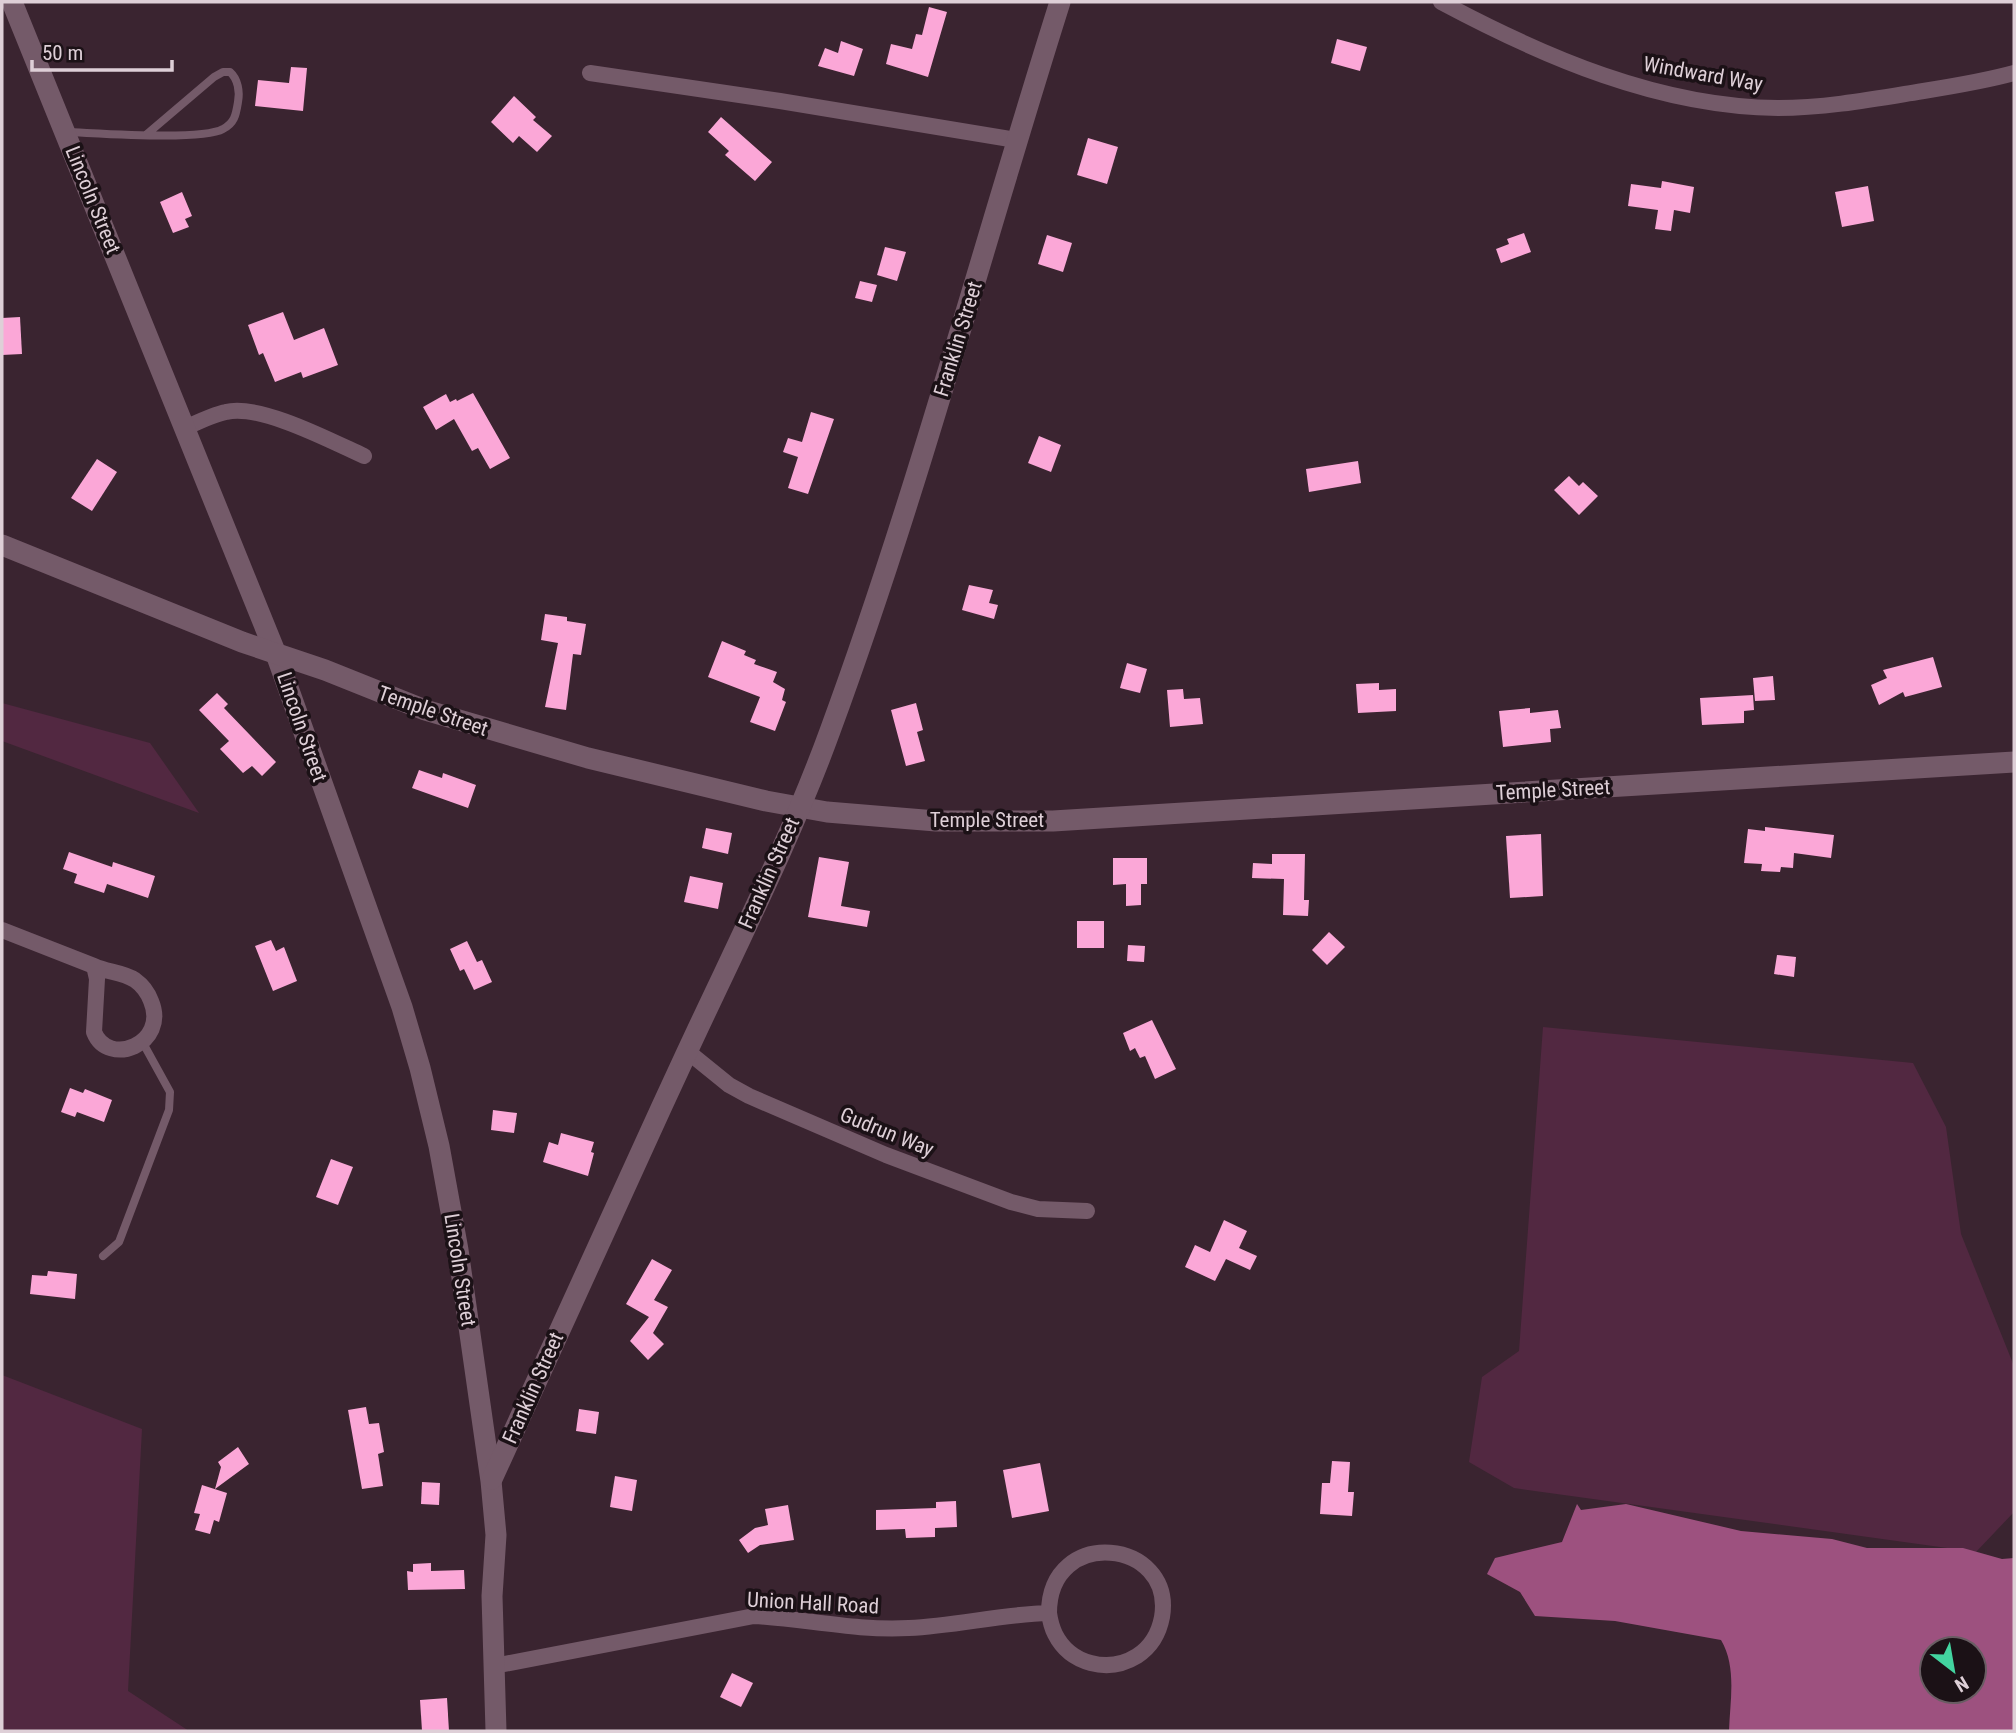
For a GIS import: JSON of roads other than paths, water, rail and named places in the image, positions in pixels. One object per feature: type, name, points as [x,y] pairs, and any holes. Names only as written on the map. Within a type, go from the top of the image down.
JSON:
[{"type":"main road","name":"Lincoln Street","points":[[12,2],[276,654],[401,1007],[420,1068],[439,1146],[454,1228],[491,1481]]},
{"type":"main road","name":"Franklin Street","points":[[496,1731],[492,1596],[496,1535],[491,1481],[799,808],[830,732],[912,493],[1016,140],[1060,2]]},
{"type":"main road","name":"Temple Street","points":[[2,545],[242,642],[464,723],[589,758],[799,808],[936,821],[1039,821],[2014,762]]},
{"type":"street","name":"Windward Way","points":[[1441,2],[1499,31],[1597,73],[1648,88],[1734,105],[1777,108],[1821,106],[1943,88],[2014,73]]},
{"type":"street","points":[[590,73],[1016,140]]},
{"type":"street","points":[[185,428],[228,411],[261,414],[296,425],[364,456]]},
{"type":"street","points":[[2,930],[134,979],[153,1005],[154,1026],[150,1035],[142,1042],[119,1050],[97,1040],[94,1032],[97,979],[94,966]]},
{"type":"street","name":"Gudrun Way","points":[[687,1051],[729,1085],[749,1096],[886,1155],[1012,1202],[1038,1209],[1087,1211]]},
{"type":"street","points":[[1099,1552],[1118,1553],[1142,1564],[1158,1584],[1162,1599],[1161,1623],[1149,1646],[1123,1663],[1107,1666],[1078,1659],[1064,1647],[1054,1632],[1049,1613],[1050,1596],[1058,1577],[1076,1560],[1099,1552]]},
{"type":"street","name":"Union Hall Road","points":[[494,1666],[754,1616],[839,1626],[887,1628],[934,1626],[1049,1613]]},
{"type":"lane","points":[[66,132],[147,134],[209,134],[222,130],[236,117],[239,96],[234,75],[223,72],[214,77],[147,134]]},
{"type":"lane","points":[[103,1256],[119,1242],[169,1110],[170,1092],[142,1042]]}]
